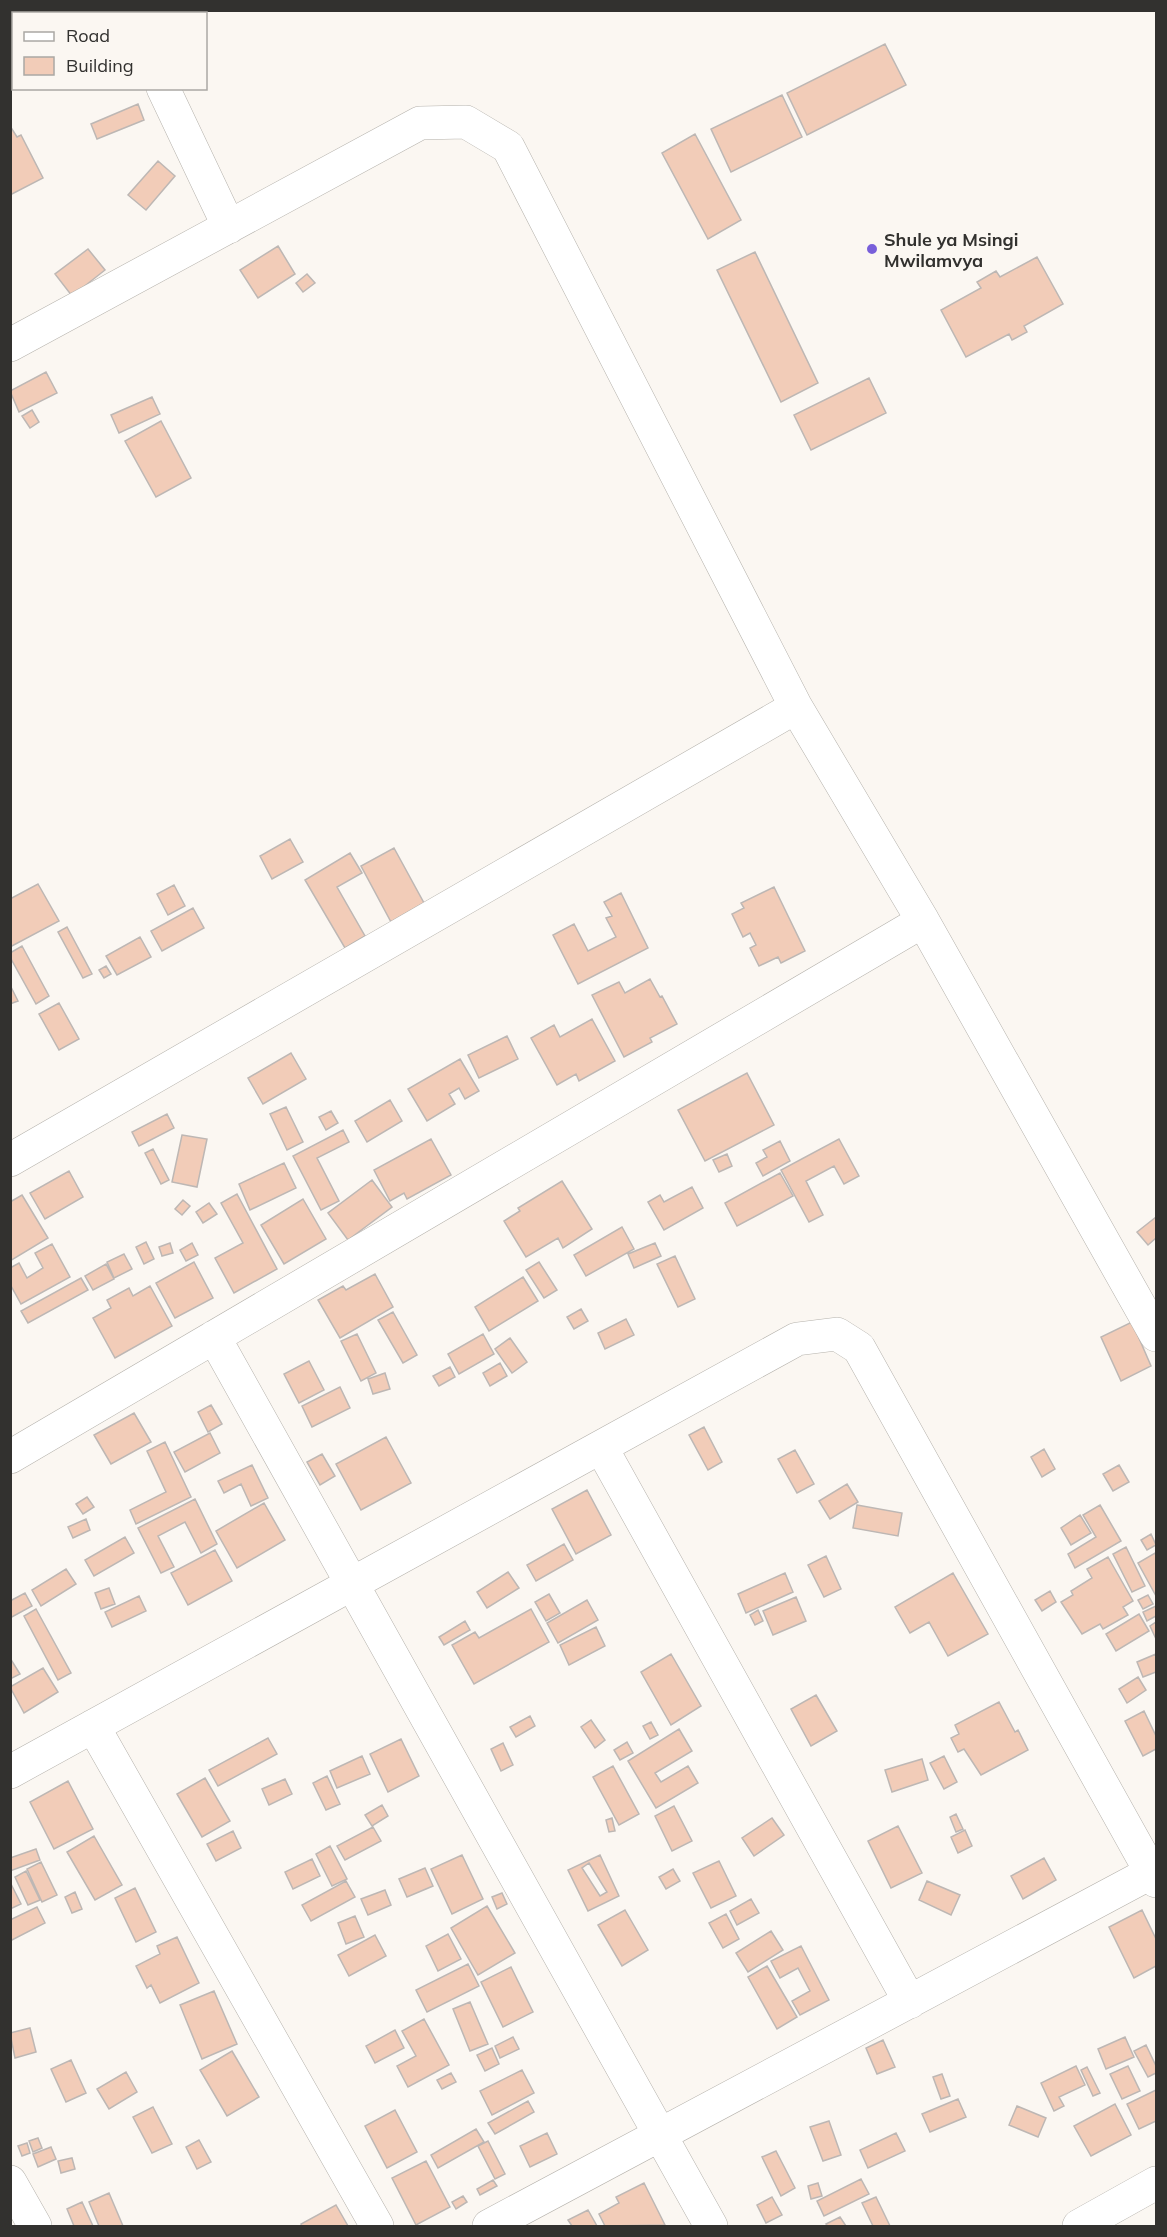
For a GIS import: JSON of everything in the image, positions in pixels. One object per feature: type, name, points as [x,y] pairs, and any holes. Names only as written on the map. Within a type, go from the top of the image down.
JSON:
[{"type":"street","points":[[164,90],[229,227]]},
{"type":"street","points":[[10,345],[420,123],[466,123],[508,147],[796,707],[923,921],[1156,1335]]},
{"type":"street","points":[[10,1160],[796,707]]},
{"type":"street","points":[[10,1457],[923,921]]},
{"type":"street","points":[[10,1772],[797,1339],[837,1334],[859,1348],[1154,1876],[910,2002],[489,2226]]},
{"type":"street","points":[[214,1337],[711,2226]]},
{"type":"street","points":[[601,1447],[910,2002]]},
{"type":"street","points":[[93,1726],[377,2226]]},
{"type":"street","points":[[10,2182],[35,2226]]},
{"type":"street","points":[[1079,2226],[1156,2183]]},
{"type":"building","points":[[10,10],[34,10],[12,12],[10,22]]},
{"type":"building","points":[[885,44],[906,85],[807,135],[787,93]]},
{"type":"building","points":[[782,95],[802,137],[731,172],[711,129]]},
{"type":"building","points":[[138,104],[144,120],[97,139],[91,124]]},
{"type":"building","points":[[10,126],[17,137],[21,135],[43,178],[10,195]]},
{"type":"building","points":[[695,134],[741,220],[708,239],[662,153]]},
{"type":"building","points":[[158,161],[175,176],[146,210],[128,195]]},
{"type":"building","points":[[278,246],[295,274],[258,298],[240,270]]},
{"type":"building","points":[[88,249],[105,270],[72,296],[55,274]]},
{"type":"building","points":[[755,252],[818,383],[781,402],[717,270]]},
{"type":"building","points":[[1037,257],[1063,304],[1024,326],[1027,332],[1012,340],[1009,334],[966,357],[941,310],[981,288],[977,282],[996,271],[1000,277]]},
{"type":"building","points":[[307,274],[315,283],[303,292],[296,283]]},
{"type":"building","points":[[46,372],[57,393],[19,412],[10,391]]},
{"type":"building","points":[[869,378],[886,413],[811,450],[794,415]]},
{"type":"building","points":[[152,397],[160,414],[119,433],[111,415]]},
{"type":"building","points":[[32,410],[39,422],[30,428],[22,416]]},
{"type":"building","points":[[161,421],[191,478],[156,497],[125,441]]},
{"type":"building","points":[[290,839],[303,862],[272,879],[260,856]]},
{"type":"building","points":[[394,848],[424,903],[391,922],[361,866]]},
{"type":"building","points":[[350,853],[362,873],[337,887],[365,936],[345,948],[305,880]]},
{"type":"building","points":[[38,884],[59,921],[10,947],[10,899]]},
{"type":"building","points":[[174,885],[185,906],[168,915],[157,894]]},
{"type":"building","points":[[774,887],[805,951],[781,963],[778,957],[759,966],[750,948],[756,945],[750,933],[743,937],[732,914],[744,908],[741,903]]},
{"type":"building","points":[[621,893],[648,948],[578,984],[553,935],[574,924],[588,951],[616,937],[606,918],[612,916],[604,902]]},
{"type":"building","points":[[193,908],[204,928],[162,951],[151,931]]},
{"type":"building","points":[[67,927],[92,974],[83,978],[58,932]]},
{"type":"building","points":[[140,937],[151,957],[117,975],[106,956]]},
{"type":"building","points":[[22,946],[49,996],[36,1004],[10,957],[10,953]]},
{"type":"building","points":[[106,966],[111,974],[104,978],[99,970]]},
{"type":"building","points":[[650,979],[677,1024],[650,1038],[652,1042],[624,1057],[592,995],[619,982],[625,993]]},
{"type":"building","points":[[10,985],[18,1001],[10,1004]]},
{"type":"building","points":[[59,1003],[79,1039],[59,1050],[39,1014]]},
{"type":"building","points":[[592,1019],[615,1061],[579,1081],[576,1074],[557,1085],[531,1038],[554,1025],[560,1037]]},
{"type":"building","points":[[507,1036],[518,1059],[479,1078],[468,1055]]},
{"type":"building","points":[[291,1053],[306,1079],[263,1104],[248,1078]]},
{"type":"building","points":[[460,1059],[479,1091],[465,1099],[459,1088],[449,1094],[455,1104],[427,1121],[408,1089]]},
{"type":"building","points":[[747,1073],[774,1125],[705,1161],[678,1110]]},
{"type":"building","points":[[390,1100],[402,1121],[367,1142],[355,1121]]},
{"type":"building","points":[[286,1107],[303,1142],[287,1150],[270,1114]]},
{"type":"building","points":[[331,1111],[338,1123],[326,1130],[319,1117]]},
{"type":"building","points":[[167,1114],[174,1128],[139,1146],[132,1132]]},
{"type":"building","points":[[343,1130],[349,1142],[317,1158],[339,1201],[321,1210],[293,1156]]},
{"type":"building","points":[[182,1135],[207,1139],[197,1187],[172,1182]]},
{"type":"building","points":[[431,1139],[451,1175],[407,1199],[404,1193],[390,1201],[374,1170]]},
{"type":"building","points":[[839,1139],[859,1176],[844,1184],[834,1166],[806,1181],[823,1215],[809,1222],[781,1170]]},
{"type":"building","points":[[780,1141],[790,1161],[763,1176],[756,1163],[767,1157],[763,1150]]},
{"type":"building","points":[[153,1149],[169,1180],[161,1184],[145,1153]]},
{"type":"building","points":[[727,1154],[732,1166],[719,1172],[713,1160]]},
{"type":"building","points":[[284,1163],[296,1188],[250,1210],[239,1184]]},
{"type":"building","points":[[69,1171],[83,1197],[45,1219],[30,1193]]},
{"type":"building","points":[[780,1173],[793,1196],[737,1226],[725,1203]]},
{"type":"building","points":[[372,1180],[392,1207],[348,1240],[328,1213]]},
{"type":"building","points":[[562,1181],[592,1229],[563,1248],[558,1238],[526,1257],[504,1221],[520,1211],[518,1208]]},
{"type":"building","points":[[692,1187],[703,1208],[664,1230],[648,1202],[660,1195],[664,1202]]},
{"type":"building","points":[[237,1194],[277,1269],[234,1293],[215,1258],[243,1243],[221,1203]]},
{"type":"building","points":[[22,1195],[48,1238],[10,1261],[10,1202]]},
{"type":"building","points":[[303,1199],[326,1239],[284,1264],[261,1225]]},
{"type":"building","points":[[183,1200],[190,1206],[182,1215],[175,1209]]},
{"type":"building","points":[[209,1203],[217,1214],[203,1223],[196,1212]]},
{"type":"building","points":[[1156,1217],[1156,1238],[1148,1245],[1137,1232]]},
{"type":"building","points":[[622,1227],[634,1249],[586,1276],[574,1255]]},
{"type":"building","points":[[146,1242],[154,1259],[144,1264],[136,1247]]},
{"type":"building","points":[[170,1243],[173,1253],[162,1256],[159,1247]]},
{"type":"building","points":[[192,1243],[198,1255],[186,1261],[180,1250]]},
{"type":"building","points":[[655,1243],[661,1256],[634,1268],[628,1254]]},
{"type":"building","points":[[52,1244],[70,1277],[21,1304],[10,1284],[10,1268],[19,1263],[27,1278],[43,1268],[35,1253]]},
{"type":"building","points":[[124,1254],[132,1269],[114,1278],[107,1262]]},
{"type":"building","points":[[675,1256],[695,1299],[678,1307],[657,1264]]},
{"type":"building","points":[[194,1262],[213,1298],[175,1318],[156,1283]]},
{"type":"building","points":[[539,1262],[557,1290],[544,1298],[526,1270]]},
{"type":"building","points":[[106,1264],[114,1279],[93,1290],[85,1276]]},
{"type":"building","points":[[375,1274],[393,1307],[340,1338],[318,1300],[343,1286],[346,1290]]},
{"type":"building","points":[[523,1277],[538,1301],[489,1331],[475,1307]]},
{"type":"building","points":[[81,1278],[88,1290],[28,1323],[21,1311]]},
{"type":"building","points":[[150,1286],[172,1326],[115,1358],[93,1318],[111,1308],[107,1300],[129,1288],[133,1296]]},
{"type":"building","points":[[581,1309],[588,1321],[574,1329],[567,1317]]},
{"type":"building","points":[[393,1312],[417,1355],[403,1363],[378,1320]]},
{"type":"building","points":[[626,1319],[634,1335],[605,1349],[598,1333]]},
{"type":"building","points":[[1132,1322],[1151,1366],[1121,1381],[1101,1337]]},
{"type":"building","points":[[357,1334],[376,1373],[361,1381],[341,1341]]},
{"type":"building","points":[[483,1334],[494,1354],[459,1374],[448,1354]]},
{"type":"building","points":[[510,1338],[527,1362],[512,1373],[495,1349]]},
{"type":"building","points":[[309,1361],[324,1390],[299,1403],[284,1374]]},
{"type":"building","points":[[500,1363],[507,1376],[490,1386],[483,1373]]},
{"type":"building","points":[[450,1367],[455,1377],[439,1386],[433,1376]]},
{"type":"building","points":[[385,1373],[390,1389],[373,1394],[368,1379]]},
{"type":"building","points":[[340,1387],[350,1408],[312,1427],[302,1406]]},
{"type":"building","points":[[211,1405],[222,1424],[208,1432],[198,1412]]},
{"type":"building","points":[[134,1413],[151,1442],[111,1464],[94,1435]]},
{"type":"building","points":[[704,1427],[722,1462],[708,1470],[689,1435]]},
{"type":"building","points":[[210,1433],[220,1453],[185,1472],[174,1452]]},
{"type":"building","points":[[386,1437],[411,1483],[361,1510],[336,1464]]},
{"type":"building","points":[[165,1442],[191,1497],[136,1524],[130,1510],[166,1492],[147,1451]]},
{"type":"building","points":[[1044,1449],[1055,1469],[1042,1477],[1031,1457]]},
{"type":"building","points":[[795,1450],[814,1484],[797,1493],[778,1459]]},
{"type":"building","points":[[322,1454],[335,1476],[320,1485],[307,1462]]},
{"type":"building","points":[[252,1465],[268,1498],[251,1506],[241,1484],[224,1493],[218,1481]]},
{"type":"building","points":[[1119,1465],[1129,1482],[1113,1491],[1103,1474]]},
{"type":"building","points":[[847,1484],[858,1502],[830,1519],[819,1501]]},
{"type":"building","points":[[587,1490],[611,1535],[576,1554],[552,1509]]},
{"type":"building","points":[[87,1497],[94,1507],[83,1514],[76,1504]]},
{"type":"building","points":[[195,1499],[217,1544],[201,1553],[185,1522],[158,1536],[174,1567],[161,1573],[138,1528]]},
{"type":"building","points":[[264,1503],[285,1540],[237,1568],[216,1531]]},
{"type":"building","points":[[857,1505],[902,1513],[898,1536],[853,1528]]},
{"type":"building","points":[[1100,1505],[1121,1541],[1075,1568],[1068,1554],[1096,1537],[1083,1515]]},
{"type":"building","points":[[1080,1515],[1091,1533],[1071,1545],[1061,1528]]},
{"type":"building","points":[[86,1519],[90,1530],[73,1538],[68,1527]]},
{"type":"building","points":[[1151,1534],[1156,1545],[1147,1550],[1141,1540]]},
{"type":"building","points":[[125,1537],[134,1553],[94,1576],[85,1560]]},
{"type":"building","points":[[564,1544],[573,1560],[536,1581],[527,1565]]},
{"type":"building","points":[[1126,1547],[1145,1586],[1132,1592],[1113,1554]]},
{"type":"building","points":[[215,1550],[232,1581],[188,1605],[171,1573]]},
{"type":"building","points":[[1155,1553],[1156,1556],[1156,1596],[1138,1563]]},
{"type":"building","points":[[826,1556],[841,1589],[824,1597],[808,1565]]},
{"type":"building","points":[[1108,1557],[1133,1601],[1123,1607],[1128,1615],[1103,1629],[1100,1624],[1082,1634],[1061,1602],[1073,1595],[1071,1591],[1092,1578],[1087,1569]]},
{"type":"building","points":[[66,1569],[76,1584],[41,1606],[32,1590]]},
{"type":"building","points":[[508,1572],[519,1588],[487,1608],[477,1592]]},
{"type":"building","points":[[785,1573],[793,1592],[746,1613],[738,1594]]},
{"type":"building","points":[[953,1573],[988,1634],[948,1656],[929,1622],[910,1633],[895,1607]]},
{"type":"building","points":[[109,1588],[115,1604],[101,1609],[95,1593]]},
{"type":"building","points":[[1050,1591],[1056,1602],[1042,1611],[1035,1600]]},
{"type":"building","points":[[25,1593],[32,1606],[10,1618],[10,1601]]},
{"type":"building","points":[[549,1594],[560,1613],[546,1621],[535,1602]]},
{"type":"building","points":[[1148,1595],[1153,1604],[1143,1609],[1138,1600]]},
{"type":"building","points":[[139,1596],[146,1611],[112,1627],[105,1612]]},
{"type":"building","points":[[796,1597],[806,1621],[773,1635],[763,1611]]},
{"type":"building","points":[[587,1600],[598,1620],[558,1643],[547,1623]]},
{"type":"building","points":[[1156,1606],[1156,1616],[1147,1621],[1143,1612]]},
{"type":"building","points":[[36,1609],[71,1673],[58,1680],[24,1616]]},
{"type":"building","points":[[531,1609],[549,1642],[474,1684],[452,1645],[475,1632],[479,1638]]},
{"type":"building","points":[[758,1610],[763,1621],[755,1625],[750,1615]]},
{"type":"building","points":[[1139,1614],[1149,1631],[1116,1651],[1106,1634]]},
{"type":"building","points":[[465,1621],[470,1630],[444,1645],[439,1637]]},
{"type":"building","points":[[1156,1622],[1156,1639],[1150,1626]]},
{"type":"building","points":[[596,1627],[605,1646],[569,1665],[560,1645]]},
{"type":"building","points":[[671,1654],[701,1706],[671,1725],[641,1672]]},
{"type":"building","points":[[1156,1654],[1156,1672],[1143,1677],[1137,1662]]},
{"type":"building","points":[[10,1658],[20,1674],[10,1679]]},
{"type":"building","points":[[43,1668],[58,1692],[24,1713],[10,1687]]},
{"type":"building","points":[[1138,1677],[1146,1690],[1127,1703],[1119,1689]]},
{"type":"building","points":[[816,1695],[837,1731],[811,1746],[791,1709]]},
{"type":"building","points":[[999,1702],[1015,1732],[1018,1730],[1028,1750],[981,1775],[964,1749],[958,1752],[951,1738],[959,1734],[955,1725]]},
{"type":"building","points":[[1144,1711],[1156,1736],[1156,1749],[1143,1756],[1125,1721]]},
{"type":"building","points":[[530,1716],[535,1726],[516,1737],[510,1727]]},
{"type":"building","points":[[591,1720],[605,1740],[595,1748],[581,1727]]},
{"type":"building","points":[[651,1722],[658,1735],[650,1739],[643,1726]]},
{"type":"building","points":[[679,1729],[692,1751],[655,1773],[661,1782],[688,1766],[698,1783],[656,1808],[628,1761]]},
{"type":"building","points":[[268,1738],[277,1754],[218,1786],[209,1770]]},
{"type":"building","points":[[401,1739],[419,1776],[388,1792],[370,1754]]},
{"type":"building","points":[[627,1742],[633,1753],[620,1760],[614,1750]]},
{"type":"building","points":[[503,1743],[513,1765],[501,1771],[491,1749]]},
{"type":"building","points":[[362,1756],[370,1774],[337,1788],[330,1771]]},
{"type":"building","points":[[944,1756],[957,1782],[944,1789],[930,1763]]},
{"type":"building","points":[[922,1759],[928,1780],[892,1792],[885,1770]]},
{"type":"building","points":[[613,1766],[639,1814],[619,1825],[593,1777]]},
{"type":"building","points":[[327,1776],[340,1804],[326,1810],[313,1783]]},
{"type":"building","points":[[205,1778],[230,1821],[202,1837],[177,1794]]},
{"type":"building","points":[[285,1779],[292,1794],[269,1805],[262,1789]]},
{"type":"building","points":[[68,1781],[93,1829],[54,1849],[30,1802]]},
{"type":"building","points":[[382,1805],[388,1816],[372,1826],[365,1815]]},
{"type":"building","points":[[674,1806],[692,1841],[672,1851],[655,1816]]},
{"type":"building","points":[[956,1814],[963,1829],[956,1832],[950,1817]]},
{"type":"building","points":[[612,1818],[615,1831],[609,1832],[606,1820]]},
{"type":"building","points":[[772,1818],[784,1835],[754,1856],[742,1838]]},
{"type":"building","points":[[898,1826],[922,1873],[891,1888],[868,1841]]},
{"type":"building","points":[[373,1827],[381,1841],[345,1860],[337,1846]]},
{"type":"building","points":[[965,1830],[972,1846],[958,1853],[951,1837]]},
{"type":"building","points":[[233,1831],[241,1848],[216,1861],[207,1844]]},
{"type":"building","points":[[94,1836],[122,1885],[95,1900],[67,1852]]},
{"type":"building","points":[[330,1846],[347,1879],[332,1886],[316,1854]]},
{"type":"building","points":[[36,1849],[40,1860],[10,1871],[10,1858]]},
{"type":"building","points":[[462,1855],[483,1899],[452,1914],[431,1869]]},
{"type":"building","points":[[600,1855],[619,1896],[588,1911],[568,1870]],"holes":[[[589,1863],[607,1892],[600,1896],[582,1868]]]},
{"type":"building","points":[[1044,1858],[1056,1880],[1023,1899],[1011,1876]]},
{"type":"building","points":[[312,1859],[320,1876],[293,1889],[285,1872]]},
{"type":"building","points":[[719,1861],[736,1896],[711,1908],[693,1873]]},
{"type":"building","points":[[41,1862],[57,1895],[42,1902],[27,1869]]},
{"type":"building","points":[[425,1868],[433,1886],[407,1897],[399,1879]]},
{"type":"building","points":[[673,1869],[680,1881],[666,1889],[659,1877]]},
{"type":"building","points":[[26,1871],[40,1900],[28,1905],[15,1877]]},
{"type":"building","points":[[346,1881],[355,1897],[311,1921],[302,1905]]},
{"type":"building","points":[[927,1881],[960,1895],[951,1915],[919,1900]]},
{"type":"building","points":[[10,1882],[21,1904],[10,1909]]},
{"type":"building","points":[[135,1888],[156,1932],[136,1942],[115,1898]]},
{"type":"building","points":[[385,1890],[391,1905],[368,1915],[361,1899]]},
{"type":"building","points":[[75,1892],[82,1909],[72,1913],[65,1897]]},
{"type":"building","points":[[502,1893],[507,1904],[497,1909],[492,1897]]},
{"type":"building","points":[[751,1899],[759,1913],[737,1925],[730,1911]]},
{"type":"building","points":[[487,1906],[515,1953],[478,1975],[451,1928]]},
{"type":"building","points":[[37,1907],[45,1923],[10,1941],[10,1920]]},
{"type":"building","points":[[625,1910],[648,1950],[622,1966],[598,1925]]},
{"type":"building","points":[[1142,1910],[1156,1939],[1156,1966],[1134,1978],[1109,1927]]},
{"type":"building","points":[[726,1914],[739,1939],[723,1948],[709,1923]]},
{"type":"building","points":[[355,1916],[364,1937],[346,1944],[338,1923]]},
{"type":"building","points":[[771,1931],[783,1950],[748,1972],[736,1953]]},
{"type":"building","points":[[448,1934],[461,1959],[438,1971],[426,1946]]},
{"type":"building","points":[[375,1935],[386,1956],[349,1976],[338,1955]]},
{"type":"building","points":[[177,1937],[199,1983],[160,2003],[151,1985],[147,1988],[136,1966],[160,1954],[157,1946]]},
{"type":"building","points":[[801,1946],[829,2000],[800,2015],[792,2001],[810,1991],[798,1968],[780,1978],[771,1961]]},
{"type":"building","points":[[468,1964],[479,1986],[427,2012],[416,1990]]},
{"type":"building","points":[[767,1966],[797,2017],[777,2029],[748,1977]]},
{"type":"building","points":[[511,1967],[533,2012],[503,2027],[481,1982]]},
{"type":"building","points":[[214,1991],[237,2044],[202,2059],[180,2005]]},
{"type":"building","points":[[470,2002],[488,2044],[470,2051],[453,2009]]},
{"type":"building","points":[[424,2019],[449,2065],[408,2087],[397,2066],[416,2056],[402,2031]]},
{"type":"building","points":[[30,2028],[36,2052],[15,2058],[10,2033]]},
{"type":"building","points":[[395,2030],[404,2048],[375,2063],[366,2046]]},
{"type":"building","points":[[513,2037],[519,2049],[500,2058],[495,2046]]},
{"type":"building","points":[[1125,2037],[1134,2057],[1106,2069],[1098,2049]]},
{"type":"building","points":[[883,2040],[895,2067],[877,2074],[866,2048]]},
{"type":"building","points":[[1146,2045],[1156,2066],[1156,2073],[1148,2077],[1134,2051]]},
{"type":"building","points":[[492,2048],[499,2064],[485,2071],[477,2055]]},
{"type":"building","points":[[232,2051],[259,2097],[227,2116],[200,2070]]},
{"type":"building","points":[[71,2060],[86,2093],[66,2102],[51,2069]]},
{"type":"building","points":[[1076,2066],[1085,2085],[1059,2097],[1064,2106],[1054,2111],[1041,2083]]},
{"type":"building","points":[[1128,2066],[1140,2091],[1122,2099],[1110,2074]]},
{"type":"building","points":[[1087,2067],[1100,2093],[1093,2096],[1081,2070]]},
{"type":"building","points":[[522,2070],[534,2093],[492,2115],[480,2091]]},
{"type":"building","points":[[126,2072],[137,2092],[109,2109],[97,2089]]},
{"type":"building","points":[[451,2073],[456,2082],[442,2089],[437,2080]]},
{"type":"building","points":[[942,2074],[950,2096],[941,2099],[933,2077]]},
{"type":"building","points":[[1156,2090],[1156,2121],[1139,2129],[1127,2104]]},
{"type":"building","points":[[958,2099],[966,2117],[930,2132],[922,2114]]},
{"type":"building","points":[[528,2101],[534,2112],[495,2134],[488,2123]]},
{"type":"building","points":[[1115,2104],[1131,2135],[1091,2156],[1074,2126]]},
{"type":"building","points":[[1017,2106],[1046,2118],[1038,2137],[1009,2125]]},
{"type":"building","points":[[153,2107],[172,2144],[152,2153],[133,2117]]},
{"type":"building","points":[[395,2110],[417,2152],[387,2168],[365,2126]]},
{"type":"building","points":[[829,2121],[841,2155],[823,2161],[810,2127]]},
{"type":"building","points":[[476,2129],[484,2142],[438,2168],[431,2155]]},
{"type":"building","points":[[547,2133],[557,2154],[530,2167],[520,2146]]},
{"type":"building","points":[[896,2133],[905,2151],[868,2168],[860,2150]]},
{"type":"building","points":[[38,2138],[42,2148],[33,2152],[29,2141]]},
{"type":"building","points":[[199,2140],[211,2162],[197,2169],[186,2147]]},
{"type":"building","points":[[488,2141],[505,2174],[495,2179],[478,2146]]},
{"type":"building","points":[[27,2143],[30,2153],[22,2156],[18,2146]]},
{"type":"building","points":[[51,2147],[56,2159],[38,2167],[33,2154]]},
{"type":"building","points":[[776,2151],[795,2188],[781,2196],[762,2157]]},
{"type":"building","points":[[72,2158],[75,2169],[61,2173],[58,2161]]},
{"type":"building","points":[[426,2161],[450,2207],[416,2225],[392,2178]]},
{"type":"building","points":[[861,2179],[869,2194],[824,2216],[817,2201]]},
{"type":"building","points":[[493,2180],[497,2186],[480,2195],[477,2189]]},
{"type":"building","points":[[644,2183],[665,2225],[605,2226],[599,2214],[619,2203],[616,2197]]},
{"type":"building","points":[[818,2183],[822,2196],[811,2199],[808,2186]]},
{"type":"building","points":[[109,2193],[123,2226],[99,2226],[89,2202]]},
{"type":"building","points":[[463,2196],[467,2202],[456,2209],[452,2202]]},
{"type":"building","points":[[772,2197],[782,2215],[766,2223],[757,2205]]},
{"type":"building","points":[[876,2197],[890,2226],[873,2226],[862,2203]]},
{"type":"building","points":[[82,2202],[93,2226],[74,2226],[67,2209]]},
{"type":"building","points":[[336,2205],[348,2226],[302,2226],[301,2224]]},
{"type":"building","points":[[588,2210],[597,2226],[572,2226],[568,2220]]},
{"type":"building","points":[[840,2217],[846,2226],[826,2224]]},
{"type":"place","name":"Shule ya Msingi Mwilamvya","points":[[872,249]]}]
